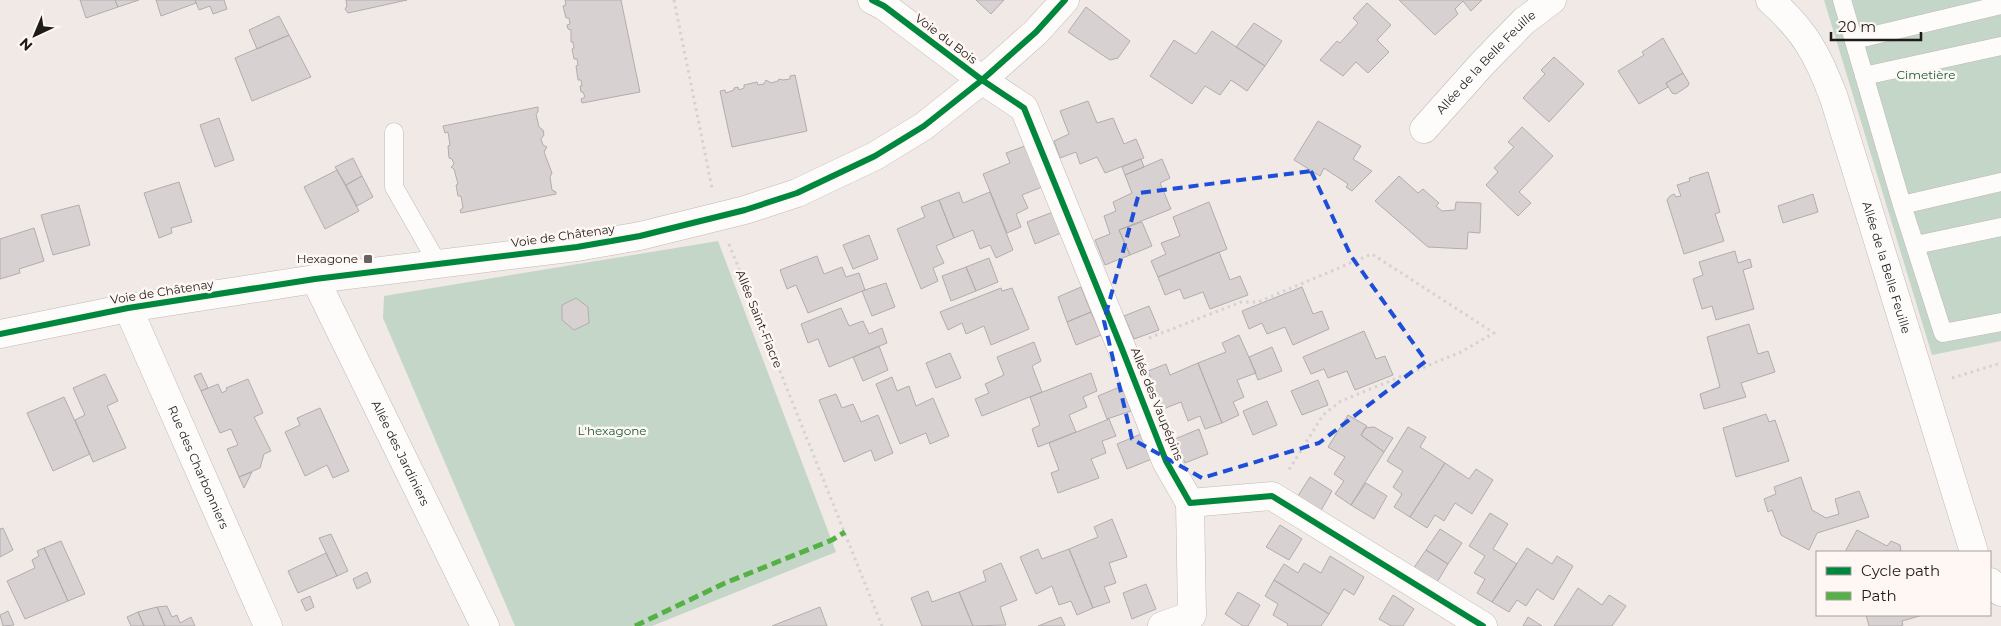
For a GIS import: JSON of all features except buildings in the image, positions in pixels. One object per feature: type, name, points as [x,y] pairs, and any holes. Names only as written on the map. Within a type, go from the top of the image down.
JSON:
[{"type":"street","name":"Voie du Bois","points":[[872,0],[884,6],[982,80]]},
{"type":"street","name":"Voie de Châtenay","points":[[0,334],[128,308],[315,279],[640,236],[719,217],[797,193],[875,156],[924,126],[982,80],[1036,32],[1065,0]]},
{"type":"street","name":"Allée de la Belle Feuille","points":[[1424,129],[1482,64],[1524,21],[1552,0]]},
{"type":"street","name":"Allée de la Belle Feuille","points":[[1770,0],[1790,18],[1809,42],[1823,69],[1834,98],[1974,551]]},
{"type":"street","name":"Allée des Vaupépins","points":[[982,80],[1024,108],[1166,461],[1190,503],[1190,621],[1162,626]]},
{"type":"street","name":"Allée des Jardiniers","points":[[315,279],[485,626]]},
{"type":"street","name":"Rue des Charbonniers","points":[[128,308],[268,626]]},
{"type":"street","points":[[1190,503],[1272,496],[1482,626]]},
{"type":"street","points":[[1991,583],[2001,592]]},
{"type":"lane","points":[[1842,0],[1902,205],[1943,333],[2001,322]]},
{"type":"lane","points":[[1854,40],[2001,5]]},
{"type":"lane","points":[[1864,76],[2001,46]]},
{"type":"lane","points":[[394,132],[394,187],[438,264]]},
{"type":"lane","points":[[1902,205],[2001,182]]},
{"type":"lane","points":[[1916,245],[2001,226]]},
{"type":"path","points":[[1122,348],[1241,302],[1258,302],[1372,254],[1494,332],[1461,352],[1341,401],[1323,415],[1272,496]]},
{"type":"path","points":[[1924,386],[1980,371],[2001,363]]},
{"type":"highlighted area","points":[[1311,171],[1351,256],[1426,361],[1319,443],[1202,478],[1132,439],[1104,321],[1139,193]]},
{"type":"green space","name":"Cimetière","points":[[1824,0],[2001,0],[2001,341],[1932,355]]},
{"type":"green space","name":"L'hexagone","points":[[718,241],[836,552],[652,626],[515,626],[383,318],[384,296]]},
{"type":"marked path","points":[[635,626],[725,583],[832,540],[845,532]]},
{"type":"cycle path","points":[[872,0],[884,6],[982,80],[1024,108],[1166,461],[1190,503],[1272,496],[1483,626]]},
{"type":"cycle path","points":[[0,334],[128,308],[315,279],[577,247],[640,236],[745,210],[797,193],[875,156],[924,126],[982,80],[1036,32],[1065,0]]},
{"type":"place","name":"Hexagone","points":[[368,259]]}]
